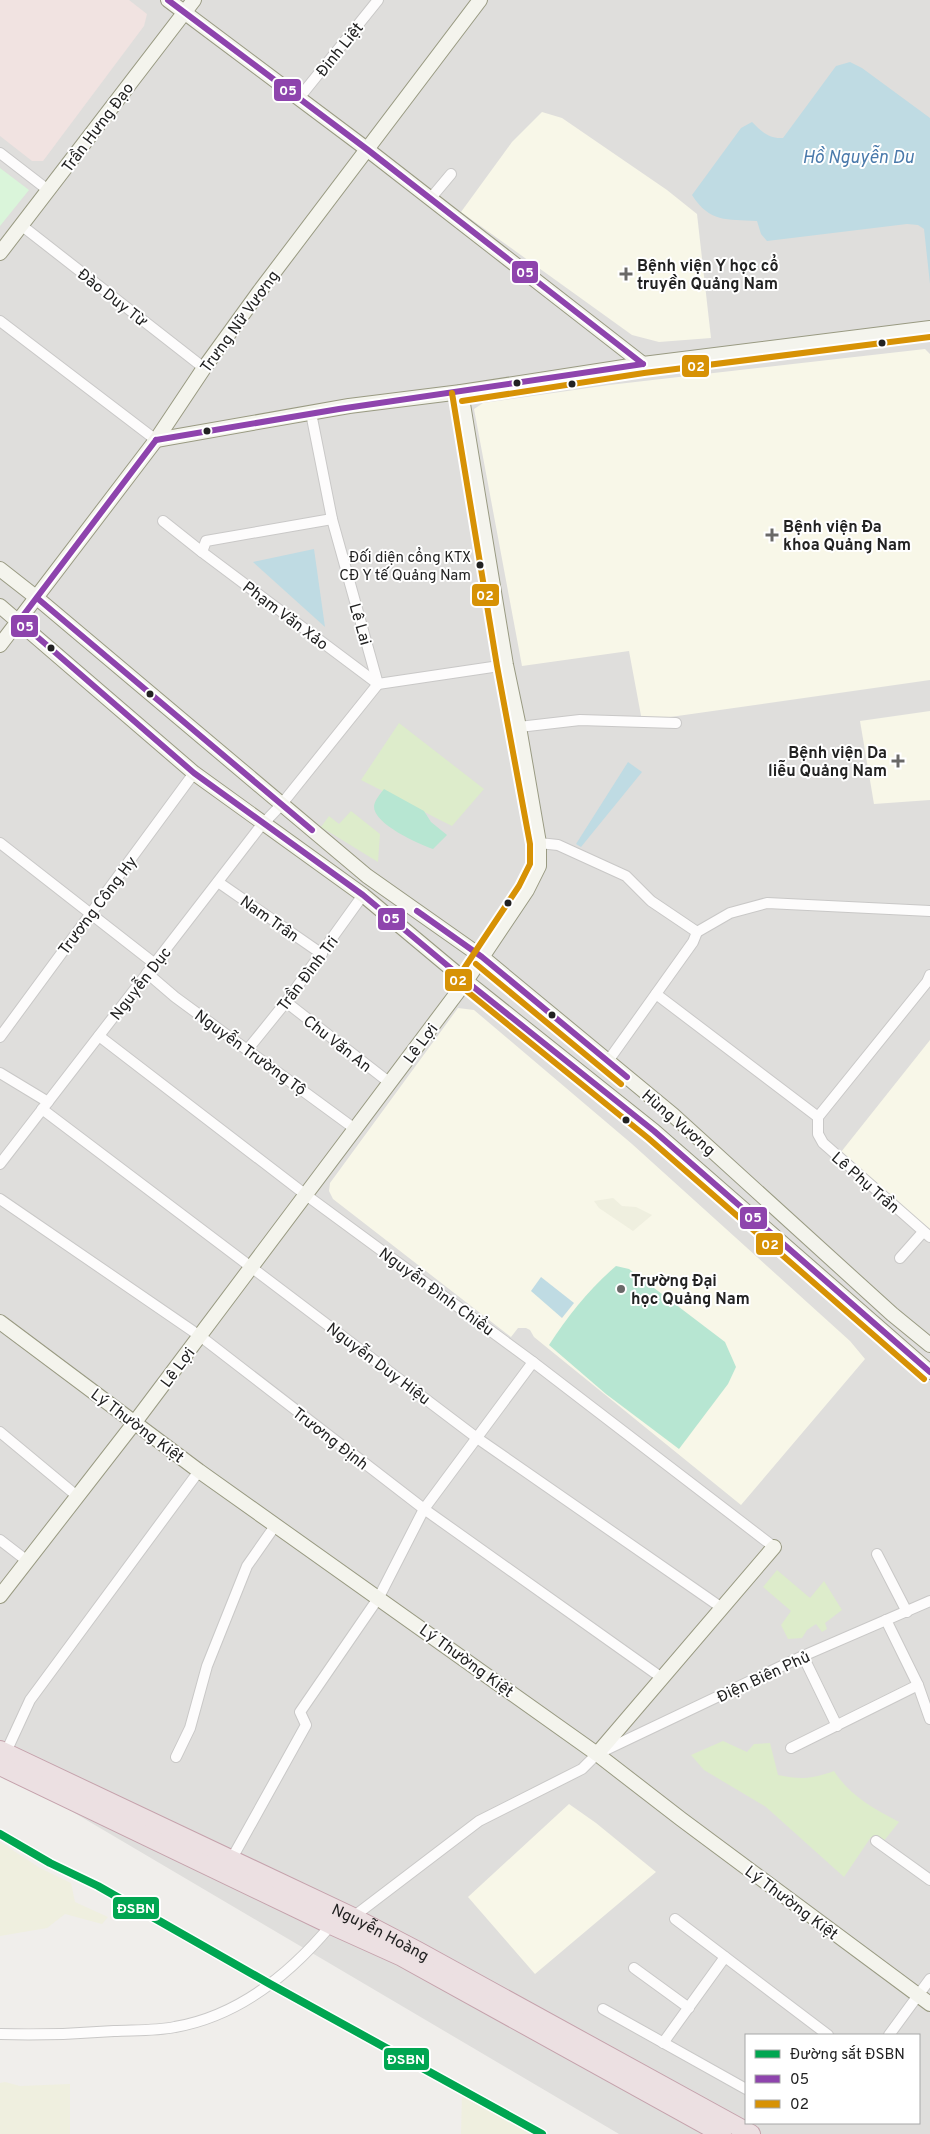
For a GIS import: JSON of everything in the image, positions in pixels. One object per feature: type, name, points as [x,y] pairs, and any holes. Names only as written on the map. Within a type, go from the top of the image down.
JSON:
[{"type":"highway","name":"Nguyễn Hoàng","points":[[2,1756],[139,1824],[331,1925],[402,1957],[722,2134]]},
{"type":"highway","name":"Nguyễn Hoàng","points":[[139,1824],[231,1860],[353,1917],[751,2134]]},
{"type":"street","points":[[168,0],[368,150],[643,364]]},
{"type":"street","name":"Trần Hưng Đạo","points":[[0,253],[194,0]]},
{"type":"street","name":"Đinh Liệt","points":[[299,98],[378,0]]},
{"type":"street","name":"Trưng Nữ Vương","points":[[0,645],[156,440],[204,368],[259,292],[480,0]]},
{"type":"street","points":[[0,153],[48,190]]},
{"type":"street","points":[[430,199],[451,174]]},
{"type":"street","name":"Đào Duy Từ","points":[[21,225],[204,368]]},
{"type":"street","points":[[0,320],[156,440],[311,413],[643,364],[930,328]]},
{"type":"street","name":"Lê Lợi","points":[[0,1596],[26,1560],[136,1422],[466,981],[527,890],[539,866],[539,843],[506,665],[461,392]]},
{"type":"street","name":"Lê Lai","points":[[311,413],[332,519],[378,684]]},
{"type":"street","points":[[202,552],[206,540],[332,519]]},
{"type":"street","name":"Phạm Văn Xảo","points":[[163,521],[378,684]]},
{"type":"street","name":"Hùng Vương","points":[[0,570],[37,598],[367,876],[482,957],[673,1115],[892,1314],[930,1345]]},
{"type":"street","name":"Hùng Vương","points":[[0,606],[194,773],[363,895],[466,981],[654,1131],[929,1370]]},
{"type":"street","points":[[281,805],[378,684],[506,665]]},
{"type":"street","points":[[519,727],[580,720],[676,723]]},
{"type":"street","name":"Trương Công Hy","points":[[0,1037],[194,773]]},
{"type":"street","name":"Nguyễn Dục","points":[[0,1164],[264,823],[281,805]]},
{"type":"street","points":[[539,843],[558,845],[626,876],[651,901],[697,932]]},
{"type":"street","points":[[0,844],[91,913],[154,964]]},
{"type":"street","name":"Nam Trân","points":[[218,882],[322,954]]},
{"type":"street","name":"Trần Đình Tri","points":[[248,1049],[322,954],[363,895]]},
{"type":"street","points":[[608,1062],[693,942],[697,932],[730,913],[768,903],[930,911]]},
{"type":"street","name":"Nguyễn Trường Tộ","points":[[147,973],[175,997],[355,1129]]},
{"type":"street","points":[[656,994],[818,1117],[929,980]]},
{"type":"street","name":"Chu Văn An","points":[[286,1002],[390,1083]]},
{"type":"street","name":"Nguyễn Đình Chiểu","points":[[98,1036],[306,1195],[533,1362],[774,1547]]},
{"type":"street","name":"Nguyễn Duy Hiệu","points":[[0,1073],[477,1438],[722,1608]]},
{"type":"street","name":"Lê Phụ Trần","points":[[818,1117],[818,1134],[823,1143],[927,1235]]},
{"type":"street","name":"Trương Định","points":[[0,1199],[200,1336],[424,1509],[662,1678]]},
{"type":"street","points":[[900,1258],[927,1235]]},
{"type":"street","name":"Lý Thường Kiệt","points":[[0,1322],[136,1422],[198,1471],[597,1754],[930,2004]]},
{"type":"street","points":[[231,1860],[306,1725],[300,1712],[378,1597],[424,1509],[533,1362]]},
{"type":"street","points":[[0,1432],[77,1496]]},
{"type":"street","points":[[2,1756],[30,1700],[198,1471]]},
{"type":"street","points":[[176,1757],[190,1728],[207,1666],[247,1566],[275,1526]]},
{"type":"street","points":[[0,1540],[26,1560]]},
{"type":"street","points":[[597,1754],[774,1547]]},
{"type":"street","points":[[877,1554],[907,1612]]},
{"type":"street","name":"Điện Biên Phủ","points":[[353,1917],[479,1821],[582,1769],[597,1754],[803,1656],[930,1601]]},
{"type":"street","points":[[886,1620],[918,1685],[930,1719]]},
{"type":"street","points":[[803,1656],[837,1726]]},
{"type":"street","points":[[791,1748],[918,1685]]},
{"type":"street","points":[[876,1841],[930,1880]]},
{"type":"street","points":[[675,1919],[827,2034]]},
{"type":"street","points":[[0,2034],[54,2036],[174,2027],[216,2015],[236,2006],[270,1984],[315,1944],[331,1925]]},
{"type":"street","points":[[663,2043],[726,1957]]},
{"type":"street","points":[[634,1968],[689,2008]]},
{"type":"street","points":[[890,2034],[930,1979]]},
{"type":"street","points":[[603,2009],[745,2088]]},
{"type":"shaded area","points":[[0,0],[930,0],[930,2134],[619,2134],[0,1769]]},
{"type":"shaded area","points":[[0,0],[129,0],[147,14],[144,26],[43,161],[32,161],[0,136]]},
{"type":"shaded area","name":"Bệnh viện Y học cổ truyền Quảng Nam","points":[[542,112],[562,118],[667,190],[697,214],[711,338],[659,342],[632,335],[461,212],[512,142]]},
{"type":"shaded area","name":"Bệnh viện Đa khoa Quảng Nam","points":[[925,349],[930,354],[930,680],[642,721],[629,651],[522,666],[474,409],[483,403],[609,385]]},
{"type":"shaded area","name":"Bệnh viện Da liễu Quảng Nam","points":[[930,711],[930,800],[874,804],[860,721]]},
{"type":"shaded area","name":"Trường Đại học Quảng Nam","points":[[458,1008],[474,1010],[632,1144],[850,1341],[865,1359],[741,1505],[534,1337],[530,1330],[518,1328],[511,1337],[333,1199],[329,1191],[330,1183]]},
{"type":"shaded area","points":[[930,1040],[930,1229],[837,1157]]},
{"type":"shaded area","points":[[569,1804],[596,1823],[656,1872],[535,1974],[468,1897]]},
{"type":"green space","points":[[0,168],[29,190],[0,226]]},
{"type":"green space","points":[[399,723],[484,789],[452,826],[361,780]]},
{"type":"green space","points":[[384,789],[424,811],[431,822],[447,835],[433,849],[408,838],[389,826],[381,820],[374,806]]},
{"type":"green space","points":[[351,811],[380,834],[378,862],[321,827],[329,816],[339,824]]},
{"type":"green space","points":[[613,1198],[622,1206],[636,1207],[652,1215],[633,1231],[599,1208],[594,1201]]},
{"type":"green space","points":[[616,1266],[629,1269],[725,1342],[736,1367],[728,1384],[679,1449],[606,1394],[549,1345],[580,1303]]},
{"type":"green space","points":[[777,1570],[810,1598],[824,1581],[842,1610],[825,1623],[827,1629],[822,1632],[816,1624],[807,1630],[802,1638],[788,1639],[781,1625],[791,1611],[763,1587]]},
{"type":"green space","points":[[723,1741],[747,1752],[754,1744],[770,1743],[778,1775],[806,1778],[834,1771],[847,1788],[871,1806],[899,1822],[883,1842],[871,1837],[844,1877],[766,1807],[704,1770],[691,1755]]},
{"type":"green space","points":[[0,1842],[40,1868],[71,1883],[75,1902],[108,1917],[102,1924],[65,1914],[47,1928],[0,1936]]},
{"type":"green space","points":[[5,2082],[20,2086],[70,2084],[70,2134],[0,2134],[0,2083]]},
{"type":"green space","points":[[462,2094],[533,2134],[461,2134]]},
{"type":"water","name":"Hồ Nguyễn Du","points":[[850,62],[862,68],[930,118],[930,284],[924,229],[918,225],[907,224],[767,241],[761,234],[757,221],[720,218],[712,215],[705,211],[692,195],[741,128],[752,122],[766,134],[783,138],[836,66]]},
{"type":"water","points":[[314,549],[325,627],[253,562]]},
{"type":"water","points":[[628,762],[642,772],[581,847],[576,844]]},
{"type":"water","points":[[541,1277],[574,1303],[562,1318],[531,1291]]},
{"type":"rail line","name":"ĐSBN","points":[[0,1834],[50,1863],[98,1886],[270,1984],[542,2134]]},
{"type":"transit line","name":"05","points":[[168,0],[368,150],[643,364]]},
{"type":"transit line","name":"02","points":[[462,401],[644,373],[930,337]]},
{"type":"transit line","name":"05","points":[[156,440],[339,409],[643,364]]},
{"type":"transit line","name":"02","points":[[452,393],[497,666],[530,844],[530,864],[519,886],[459,976],[458,984],[648,1138],[924,1379]]},
{"type":"transit line","name":"05","points":[[156,440],[19,621],[194,773],[363,895],[466,981],[654,1131],[930,1372]]},
{"type":"transit line","name":"05","points":[[37,598],[312,830]]},
{"type":"transit line","name":"05","points":[[417,911],[482,957],[627,1077]]},
{"type":"transit line","name":"02","points":[[476,964],[621,1084]]},
{"type":"place","name":"Bệnh viện Y học cổ truyền Quảng Nam","points":[[626,274]]},
{"type":"place","name":"Bệnh viện Đa khoa Quảng Nam","points":[[772,535]]},
{"type":"place","name":"Đối diện cổng KTX CĐ Y tế Quảng Nam","points":[[480,565]]},
{"type":"place","name":"Bệnh viện Da liễu Quảng Nam","points":[[898,761]]},
{"type":"place","name":"Trường Đại học Quảng Nam","points":[[621,1289]]}]
